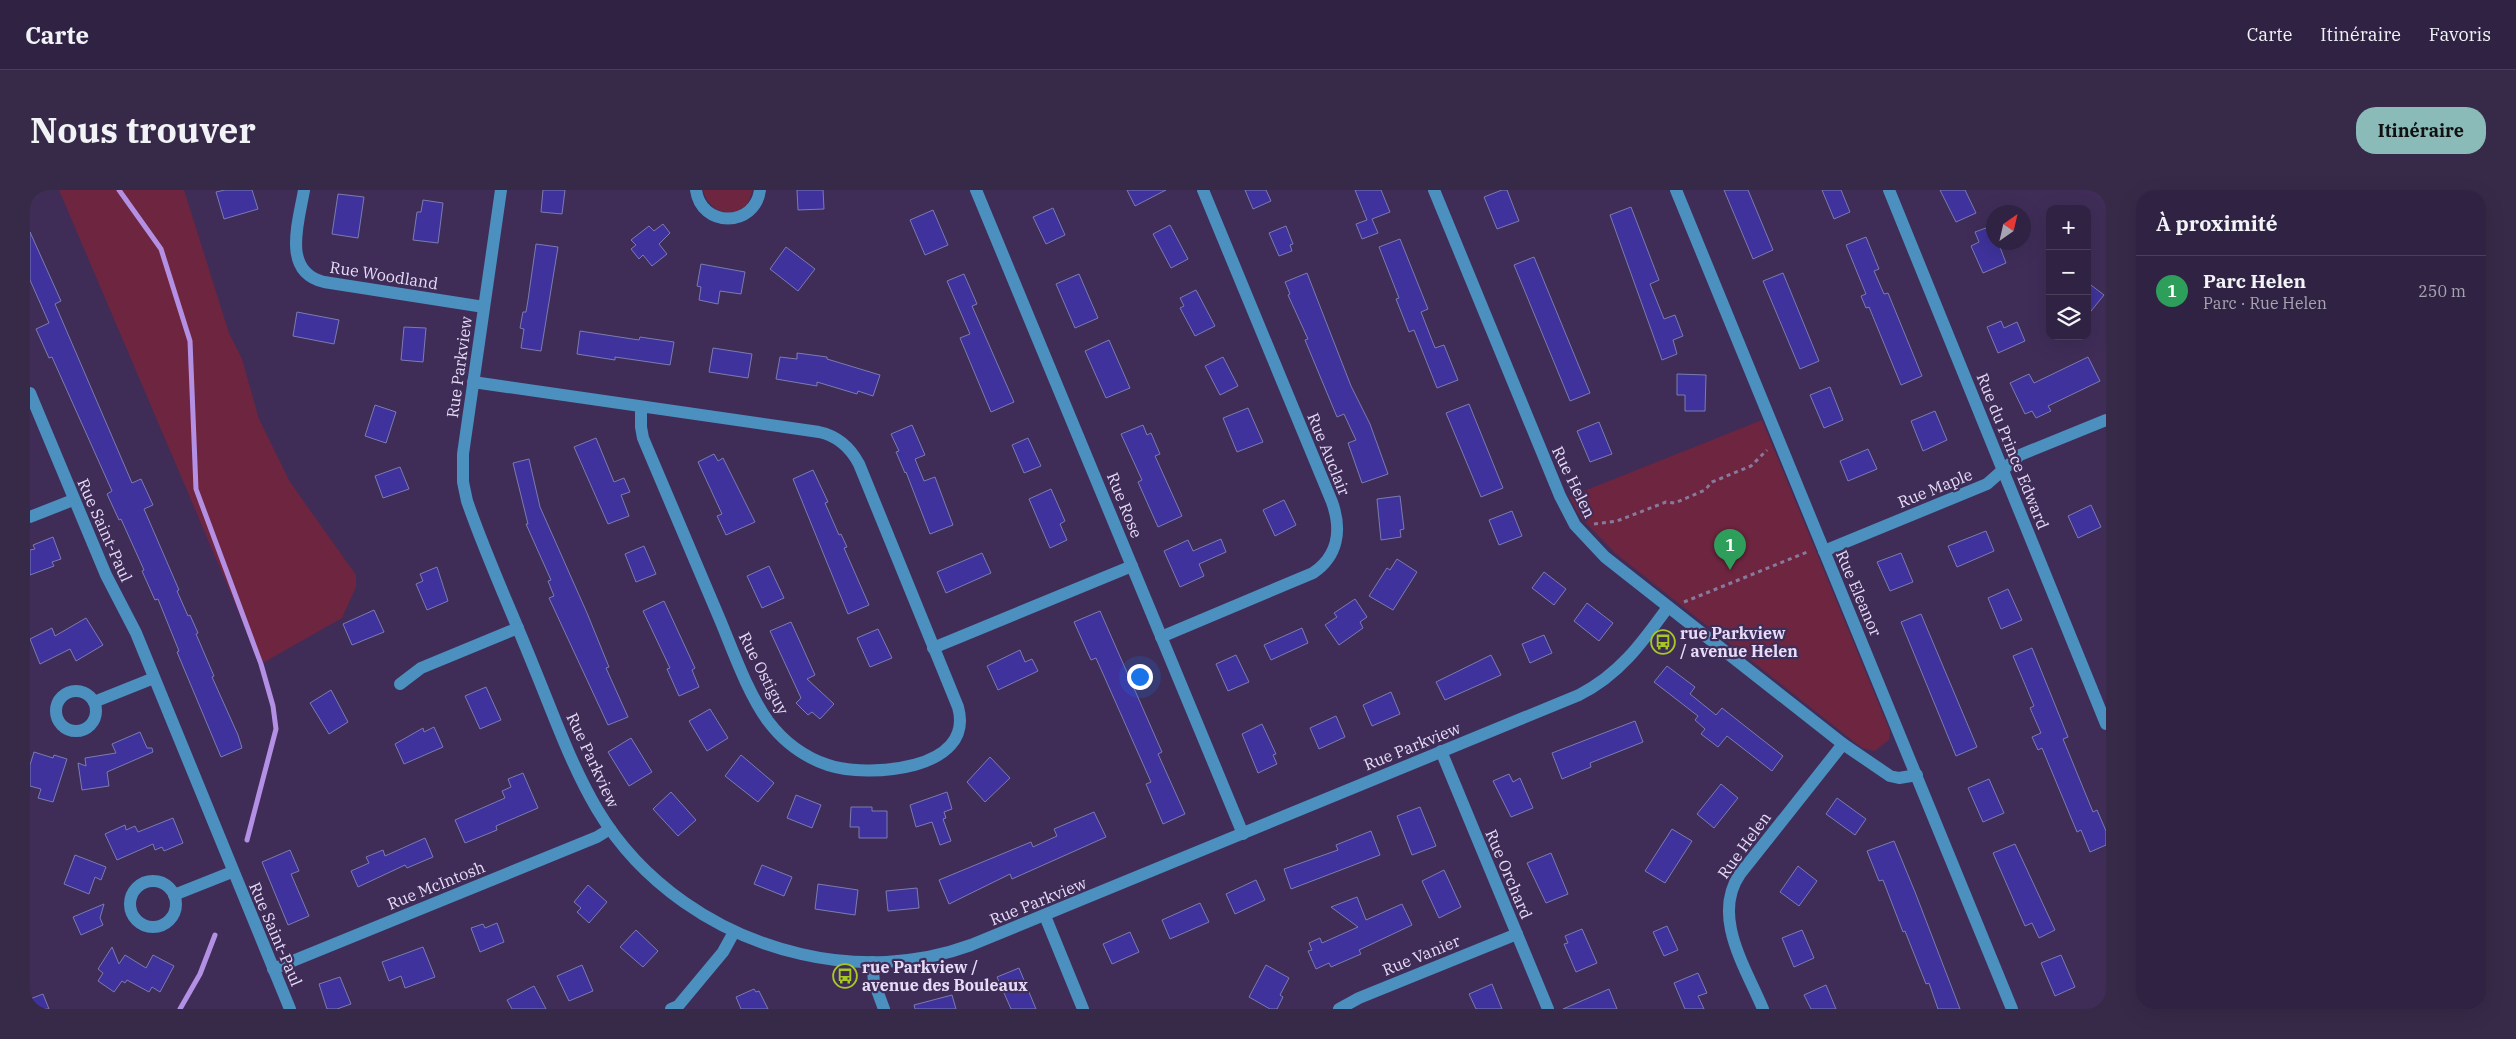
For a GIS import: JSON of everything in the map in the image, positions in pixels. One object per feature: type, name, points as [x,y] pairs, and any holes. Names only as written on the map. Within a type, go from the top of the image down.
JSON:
[{"type":"street","name":"Rue Woodland","points":[[304,190],[296,249],[300,264],[310,276],[324,282],[484,307]]},
{"type":"street","name":"Rue Parkview","points":[[502,190],[462,464],[464,492],[573,762],[610,828],[635,859],[669,891],[698,912],[734,932],[775,948],[814,957],[872,962],[952,952],[1045,916],[1568,700],[1597,686],[1626,662],[1668,607]]},
{"type":"street","points":[[696,190],[701,204],[708,212],[728,219],[739,217],[752,208],[760,190]]},
{"type":"street","name":"Rue Rose","points":[[976,190],[1243,834]]},
{"type":"street","name":"Rue Auclair","points":[[1161,637],[1313,573],[1332,554],[1338,536],[1338,522],[1332,502],[1203,190]]},
{"type":"street","name":"Rue Helen","points":[[1434,190],[1569,516],[1597,550],[1843,744],[1890,776],[1899,778],[1917,775]]},
{"type":"street","name":"Rue Eleanor","points":[[1676,190],[1819,548],[1917,775],[2012,1009]]},
{"type":"street","name":"Rue du Prince Edward","points":[[1889,190],[2106,724]]},
{"type":"street","name":"Rue Ostiguy","points":[[473,382],[818,432],[842,442],[852,452],[859,464],[960,719],[957,736],[946,751],[902,767],[880,771],[859,771],[823,763],[791,745],[776,730],[763,713],[742,671],[643,438],[641,407]]},
{"type":"street","name":"Rue Saint-Paul","points":[[30,393],[73,500],[106,575],[136,633],[232,872],[290,1009]]},
{"type":"street","name":"Rue Maple","points":[[1819,548],[1987,484],[2020,454],[2106,420]]},
{"type":"street","points":[[30,517],[73,500]]},
{"type":"street","points":[[933,648],[1132,566]]},
{"type":"street","points":[[400,684],[421,668],[518,628]]},
{"type":"street","points":[[94,702],[154,678]]},
{"type":"street","name":"Rue Helen","points":[[1763,1009],[1729,926],[1727,906],[1730,892],[1740,874],[1843,744]]},
{"type":"street","name":"Rue Orchard","points":[[1441,752],[1548,1009]]},
{"type":"street","name":"Rue McIntosh","points":[[273,969],[597,837],[610,828]]},
{"type":"street","name":"Rue Saint-Paul","points":[[174,895],[232,872]]},
{"type":"street","points":[[1045,916],[1083,1009]]},
{"type":"street","points":[[676,1008],[723,952],[734,932]]},
{"type":"street","name":"Rue Vanier","points":[[1339,1009],[1355,999],[1517,934]]},
{"type":"street","points":[[872,962],[874,982],[884,1009]]},
{"type":"path","points":[[1588,524],[1617,522],[1666,502],[1675,503],[1705,490],[1712,482],[1751,466],[1771,446]]},
{"type":"path","points":[[1681,603],[1819,548]]},
{"type":"shaded area","points":[[59,190],[184,190],[229,333],[242,359],[259,419],[290,482],[356,575],[356,587],[342,618],[261,664]]},
{"type":"shaded area","points":[[703,190],[753,190],[747,205],[732,215],[713,207],[707,200]]},
{"type":"shaded area","points":[[1762,420],[1890,731],[1889,740],[1875,751],[1862,748],[1615,553],[1582,519],[1569,497]]},
{"type":"building","points":[[252,190],[258,209],[224,219],[216,192]]},
{"type":"building","points":[[543,190],[565,190],[562,214],[541,212]]},
{"type":"building","points":[[797,190],[823,190],[824,209],[798,210]]},
{"type":"building","points":[[1127,190],[1166,190],[1135,206]]},
{"type":"building","points":[[1245,190],[1266,190],[1271,201],[1253,209]]},
{"type":"building","points":[[1355,190],[1381,190],[1390,212],[1372,219],[1378,233],[1362,239],[1356,224],[1367,220]]},
{"type":"building","points":[[1507,190],[1519,221],[1497,229],[1484,197]]},
{"type":"building","points":[[1724,190],[1748,190],[1773,250],[1753,259]]},
{"type":"building","points":[[1822,190],[1841,190],[1850,212],[1834,219]]},
{"type":"building","points":[[1940,190],[1965,190],[1976,213],[1956,222]]},
{"type":"building","points":[[338,194],[364,197],[358,238],[332,234]]},
{"type":"building","points":[[423,200],[443,203],[438,243],[413,240],[417,212],[421,212]]},
{"type":"building","points":[[1631,207],[1659,280],[1650,284],[1664,319],[1675,315],[1683,336],[1673,340],[1677,354],[1662,360],[1610,215]]},
{"type":"building","points":[[1053,208],[1065,235],[1046,244],[1033,217]]},
{"type":"building","points":[[933,210],[948,245],[925,255],[910,220]]},
{"type":"building","points":[[663,224],[670,233],[659,244],[667,254],[652,266],[643,255],[639,259],[631,249],[636,245],[631,240],[649,226],[654,231]]},
{"type":"building","points":[[1170,225],[1188,259],[1171,268],[1153,234]]},
{"type":"building","points":[[1286,226],[1293,244],[1290,245],[1292,251],[1279,256],[1269,233]]},
{"type":"building","points":[[1986,228],[1986,250],[2001,250],[2006,263],[1983,273],[1971,246],[1979,242],[1975,232]]},
{"type":"building","points":[[30,232],[61,301],[55,304],[132,483],[141,479],[153,505],[144,509],[179,590],[177,591],[198,633],[196,634],[214,676],[212,677],[238,735],[242,748],[221,757],[177,652],[179,651],[158,599],[155,600],[121,519],[119,520],[107,494],[112,491],[52,357],[49,358],[36,329],[49,323],[30,280]]},
{"type":"building","points":[[1866,237],[1879,269],[1874,271],[1884,294],[1888,293],[1922,376],[1901,385],[1869,307],[1866,308],[1861,296],[1866,294],[1846,245]]},
{"type":"building","points":[[1400,239],[1428,309],[1421,312],[1435,348],[1444,345],[1458,380],[1437,388],[1414,330],[1409,332],[1396,299],[1399,298],[1379,247]]},
{"type":"building","points":[[536,244],[558,247],[541,351],[521,348],[524,329],[520,328],[523,312],[526,312]]},
{"type":"building","points":[[786,247],[815,269],[798,291],[770,269]]},
{"type":"building","points":[[1534,257],[1590,393],[1570,401],[1514,265]]},
{"type":"building","points":[[701,264],[745,272],[741,294],[720,291],[718,304],[699,300],[701,287],[697,286]]},
{"type":"building","points":[[1307,273],[1351,386],[1370,424],[1388,474],[1362,483],[1348,443],[1356,440],[1344,414],[1337,417],[1305,340],[1308,339],[1288,295],[1290,294],[1285,282]]},
{"type":"building","points":[[1783,273],[1819,361],[1800,369],[1763,281]]},
{"type":"building","points":[[964,274],[977,304],[972,306],[1014,402],[991,412],[960,338],[970,334],[947,281]]},
{"type":"building","points":[[1079,274],[1098,318],[1075,328],[1056,284]]},
{"type":"building","points":[[2091,285],[2104,295],[2091,311]]},
{"type":"building","points":[[1196,290],[1215,326],[1195,336],[1180,308],[1184,306],[1180,298]]},
{"type":"building","points":[[297,312],[339,320],[334,344],[293,336]]},
{"type":"building","points":[[2001,321],[2004,328],[2017,322],[2025,341],[1998,353],[1987,327]]},
{"type":"building","points":[[404,327],[426,328],[423,362],[401,360]]},
{"type":"building","points":[[580,331],[639,340],[640,337],[674,342],[670,365],[577,354]]},
{"type":"building","points":[[1109,340],[1130,388],[1106,398],[1085,351]]},
{"type":"building","points":[[713,348],[752,354],[748,378],[709,372]]},
{"type":"building","points":[[797,353],[827,357],[827,359],[880,375],[873,396],[858,391],[857,394],[817,382],[817,386],[776,379],[780,357],[797,359]]},
{"type":"building","points":[[1223,357],[1238,386],[1220,395],[1205,366]]},
{"type":"building","points":[[2088,357],[2100,381],[2048,406],[2051,411],[2036,418],[2032,411],[2025,414],[2010,383],[2029,374],[2034,383]]},
{"type":"building","points":[[1677,374],[1706,375],[1705,411],[1685,411],[1685,395],[1677,395]]},
{"type":"building","points":[[1830,387],[1843,420],[1824,428],[1810,395]]},
{"type":"building","points":[[1469,404],[1503,488],[1481,497],[1446,413]]},
{"type":"building","points":[[375,405],[396,412],[386,443],[365,436]]},
{"type":"building","points":[[1248,408],[1263,442],[1237,452],[1223,418]]},
{"type":"building","points":[[1935,411],[1947,440],[1923,451],[1911,421]]},
{"type":"building","points":[[1599,422],[1612,454],[1590,462],[1577,431]]},
{"type":"building","points":[[912,425],[925,455],[915,459],[924,481],[935,477],[953,525],[930,534],[906,472],[896,452],[899,451],[891,434]]},
{"type":"building","points":[[1143,425],[1147,435],[1151,433],[1160,454],[1155,456],[1182,516],[1158,527],[1138,482],[1142,480],[1121,434]]},
{"type":"building","points":[[596,438],[614,482],[624,478],[630,492],[621,495],[629,516],[608,524],[574,447]]},
{"type":"building","points":[[1028,438],[1041,466],[1024,473],[1012,445]]},
{"type":"building","points":[[1868,449],[1877,469],[1848,481],[1840,461]]},
{"type":"building","points":[[714,454],[718,461],[723,458],[755,522],[726,535],[717,516],[722,514],[698,462]]},
{"type":"building","points":[[529,459],[540,507],[587,613],[609,667],[606,668],[628,717],[608,725],[549,598],[554,596],[548,581],[551,580],[526,524],[528,524],[513,463]]},
{"type":"building","points":[[400,467],[409,489],[383,498],[375,476]]},
{"type":"building","points":[[813,470],[828,502],[825,503],[839,535],[841,534],[847,547],[844,548],[869,605],[848,614],[793,479]]},
{"type":"building","points":[[1051,489],[1065,521],[1060,524],[1067,540],[1050,548],[1029,499]]},
{"type":"building","points":[[1400,496],[1404,529],[1400,530],[1401,537],[1381,540],[1377,499]]},
{"type":"building","points":[[1284,500],[1296,525],[1275,536],[1263,510]]},
{"type":"building","points":[[2091,505],[2101,527],[2078,538],[2068,516]]},
{"type":"building","points":[[1512,511],[1522,536],[1499,545],[1489,520]]},
{"type":"building","points":[[1986,531],[1994,551],[1957,567],[1948,546]]},
{"type":"building","points":[[53,537],[61,559],[52,562],[54,566],[30,575],[30,550],[35,549],[33,545]]},
{"type":"building","points":[[1221,539],[1226,552],[1199,564],[1204,576],[1180,587],[1164,551],[1188,540],[1193,551]]},
{"type":"building","points":[[644,546],[656,574],[636,582],[625,554]]},
{"type":"building","points":[[982,553],[991,573],[946,593],[937,572]]},
{"type":"building","points":[[1901,553],[1913,582],[1890,591],[1877,562]]},
{"type":"building","points":[[1397,559],[1417,572],[1393,610],[1369,596],[1387,568],[1390,570]]},
{"type":"building","points":[[769,566],[784,598],[762,608],[747,576]]},
{"type":"building","points":[[437,567],[448,601],[427,610],[416,584],[423,581],[420,574]]},
{"type":"building","points":[[1544,572],[1566,589],[1554,605],[1532,588]]},
{"type":"building","points":[[2008,589],[2022,620],[2001,629],[1988,598]]},
{"type":"building","points":[[1355,599],[1367,617],[1360,622],[1363,628],[1339,645],[1325,625],[1337,617],[1334,613]]},
{"type":"building","points":[[664,601],[695,668],[692,670],[699,687],[679,696],[667,669],[670,668],[643,611]]},
{"type":"building","points":[[1587,603],[1613,623],[1599,641],[1574,621]]},
{"type":"building","points":[[374,610],[384,632],[352,645],[343,624]]},
{"type":"building","points":[[1100,611],[1162,752],[1158,754],[1185,814],[1163,824],[1146,784],[1151,782],[1096,658],[1091,660],[1074,622]]},
{"type":"building","points":[[1921,614],[1977,747],[1956,756],[1901,622]]},
{"type":"building","points":[[86,618],[103,645],[76,661],[70,649],[40,664],[30,639],[52,628],[55,636]]},
{"type":"building","points":[[791,622],[815,675],[807,679],[834,704],[820,719],[812,712],[808,715],[796,703],[801,698],[770,631]]},
{"type":"building","points":[[1302,628],[1308,643],[1271,660],[1264,645]]},
{"type":"building","points":[[878,629],[892,658],[870,667],[857,638]]},
{"type":"building","points":[[1544,635],[1552,653],[1530,663],[1522,644]]},
{"type":"building","points":[[2032,648],[2068,737],[2063,739],[2093,812],[2097,810],[2106,831],[2106,845],[2090,852],[2081,830],[2077,832],[2042,748],[2038,750],[2032,737],[2041,733],[2030,708],[2034,706],[2013,656]]},
{"type":"building","points":[[1020,650],[1025,662],[1032,659],[1038,671],[998,690],[987,666]]},
{"type":"building","points":[[1236,655],[1249,682],[1228,691],[1216,664]]},
{"type":"building","points":[[1491,655],[1501,675],[1445,700],[1436,682]]},
{"type":"building","points":[[1667,666],[1695,687],[1690,694],[1716,715],[1722,708],[1783,756],[1772,771],[1727,736],[1718,747],[1701,734],[1705,729],[1695,720],[1698,716],[1654,682]]},
{"type":"building","points":[[486,687],[501,720],[480,729],[465,696]]},
{"type":"building","points":[[331,690],[348,722],[329,734],[310,703]]},
{"type":"building","points":[[1391,692],[1400,714],[1372,726],[1363,705]]},
{"type":"building","points":[[710,709],[728,738],[707,751],[689,721]]},
{"type":"building","points":[[1336,716],[1345,737],[1319,749],[1310,728]]},
{"type":"building","points":[[1635,721],[1643,742],[1590,763],[1591,767],[1562,779],[1552,753]]},
{"type":"building","points":[[1262,724],[1276,754],[1273,755],[1277,764],[1258,773],[1242,734]]},
{"type":"building","points":[[434,727],[443,747],[404,764],[395,744],[423,728],[424,732]]},
{"type":"building","points":[[140,732],[147,748],[152,748],[153,752],[107,772],[109,786],[82,790],[78,763],[86,766],[85,758],[116,753],[112,744]]},
{"type":"building","points":[[631,738],[652,772],[629,786],[608,752]]},
{"type":"building","points":[[34,752],[53,758],[54,755],[67,759],[53,802],[38,798],[41,789],[30,786],[30,765]]},
{"type":"building","points":[[741,755],[774,783],[758,802],[725,776]]},
{"type":"building","points":[[990,757],[1010,778],[985,802],[967,782]]},
{"type":"building","points":[[523,773],[538,808],[496,826],[497,830],[465,843],[455,820],[505,798],[502,791],[511,787],[508,779]]},
{"type":"building","points":[[1509,774],[1513,782],[1520,778],[1533,808],[1511,817],[1493,781]]},
{"type":"building","points":[[1989,779],[2004,813],[1983,822],[1968,788]]},
{"type":"building","points":[[1721,784],[1738,798],[1714,828],[1697,814]]},
{"type":"building","points":[[671,792],[696,820],[678,836],[653,809]]},
{"type":"building","points":[[947,792],[952,809],[944,812],[946,818],[943,819],[951,841],[940,845],[932,822],[916,827],[910,805]]},
{"type":"building","points":[[796,795],[821,805],[812,828],[787,818]]},
{"type":"building","points":[[1837,798],[1866,819],[1855,835],[1826,814]]},
{"type":"building","points":[[851,807],[872,807],[872,811],[887,811],[887,838],[859,838],[859,827],[850,827]]},
{"type":"building","points":[[1420,807],[1436,846],[1412,855],[1397,816]]},
{"type":"building","points":[[1094,812],[1106,837],[1012,879],[1010,874],[949,904],[939,880],[1031,842],[1033,847],[1057,836],[1054,829]]},
{"type":"building","points":[[173,818],[183,843],[164,851],[162,847],[155,850],[153,844],[117,860],[105,834],[125,825],[126,830],[135,826],[138,832]]},
{"type":"building","points":[[1672,829],[1692,841],[1665,883],[1645,871]]},
{"type":"building","points":[[1371,831],[1380,855],[1291,889],[1284,869],[1338,850],[1336,845]]},
{"type":"building","points":[[425,838],[433,857],[407,868],[405,865],[358,887],[351,871],[369,863],[366,857],[383,850],[385,856]]},
{"type":"building","points":[[1894,841],[1960,1009],[1938,1009],[1929,983],[1926,984],[1905,931],[1903,932],[1883,880],[1879,881],[1867,851]]},
{"type":"building","points":[[2015,844],[2055,930],[2039,938],[2032,923],[2025,926],[1993,853]]},
{"type":"building","points":[[290,850],[299,871],[291,874],[309,916],[288,925],[262,862]]},
{"type":"building","points":[[1551,853],[1568,894],[1546,903],[1527,863]]},
{"type":"building","points":[[75,855],[106,867],[101,880],[95,877],[89,894],[64,884]]},
{"type":"building","points":[[762,865],[792,877],[784,896],[754,884]]},
{"type":"building","points":[[1798,866],[1817,881],[1799,906],[1780,892]]},
{"type":"building","points":[[1444,870],[1461,907],[1439,918],[1422,881]]},
{"type":"building","points":[[1256,880],[1265,900],[1235,914],[1226,894]]},
{"type":"building","points":[[818,884],[858,890],[855,915],[815,909]]},
{"type":"building","points":[[588,885],[607,902],[589,923],[577,912],[581,908],[574,902]]},
{"type":"building","points":[[917,888],[919,908],[888,911],[886,891]]},
{"type":"building","points":[[1357,897],[1366,920],[1402,904],[1412,925],[1359,950],[1361,954],[1331,967],[1329,963],[1316,969],[1308,951],[1312,950],[1309,943],[1320,938],[1322,943],[1358,927],[1331,907]]},
{"type":"building","points":[[1200,903],[1209,922],[1170,939],[1162,920]]},
{"type":"building","points":[[104,904],[100,918],[103,925],[81,935],[73,917]]},
{"type":"building","points":[[497,923],[504,942],[480,952],[471,928],[483,924],[485,928]]},
{"type":"building","points":[[1667,926],[1678,950],[1664,956],[1653,932]]},
{"type":"building","points":[[1582,929],[1597,963],[1576,972],[1564,944],[1568,943],[1565,936]]},
{"type":"building","points":[[636,930],[658,951],[643,967],[620,947]]},
{"type":"building","points":[[1802,930],[1814,958],[1794,967],[1782,938]]},
{"type":"building","points":[[1130,932],[1139,952],[1112,964],[1103,944]]},
{"type":"building","points":[[112,947],[119,964],[125,955],[146,968],[153,955],[174,966],[160,992],[152,987],[149,992],[127,980],[125,983],[122,981],[114,992],[98,981],[103,973],[98,969]]},
{"type":"building","points":[[423,947],[435,977],[405,988],[401,976],[389,981],[382,962]]},
{"type":"building","points":[[2061,955],[2075,987],[2055,996],[2041,963]]},
{"type":"building","points":[[582,965],[593,991],[569,1001],[557,976]]},
{"type":"building","points":[[1266,965],[1289,978],[1280,995],[1283,997],[1277,1009],[1270,1009],[1249,997]]},
{"type":"building","points":[[1019,968],[1036,1009],[1011,1009],[997,977]]},
{"type":"building","points":[[1698,973],[1707,993],[1698,996],[1704,1009],[1685,1009],[1674,983]]},
{"type":"building","points":[[340,977],[351,1004],[337,1009],[327,1009],[319,984]]},
{"type":"building","points":[[1492,984],[1502,1009],[1476,1009],[1469,994]]},
{"type":"building","points":[[1826,985],[1836,1009],[1811,1009],[1804,995]]},
{"type":"building","points":[[534,986],[546,1009],[512,1009],[507,1000]]},
{"type":"building","points":[[754,989],[756,992],[759,991],[768,1009],[741,1009],[736,997]]},
{"type":"building","points":[[1609,989],[1617,1009],[1563,1009]]},
{"type":"building","points":[[43,994],[49,1009],[30,1009],[30,999]]},
{"type":"building","points":[[952,995],[956,1009],[915,1009],[914,1005]]},
{"type":"waterway","points":[[119,190],[161,249],[190,341],[196,489],[261,664],[273,706],[276,729],[247,840]]},
{"type":"waterway","points":[[180,1009],[200,974],[215,935]]},
{"type":"place","name":"Parc Helen","points":[[1730,570]]},
{"type":"place","name":"rue Parkview / avenue Helen","points":[[1663,642]]},
{"type":"place","name":"rue Parkview / avenue des Bouleaux","points":[[845,976]]}]
